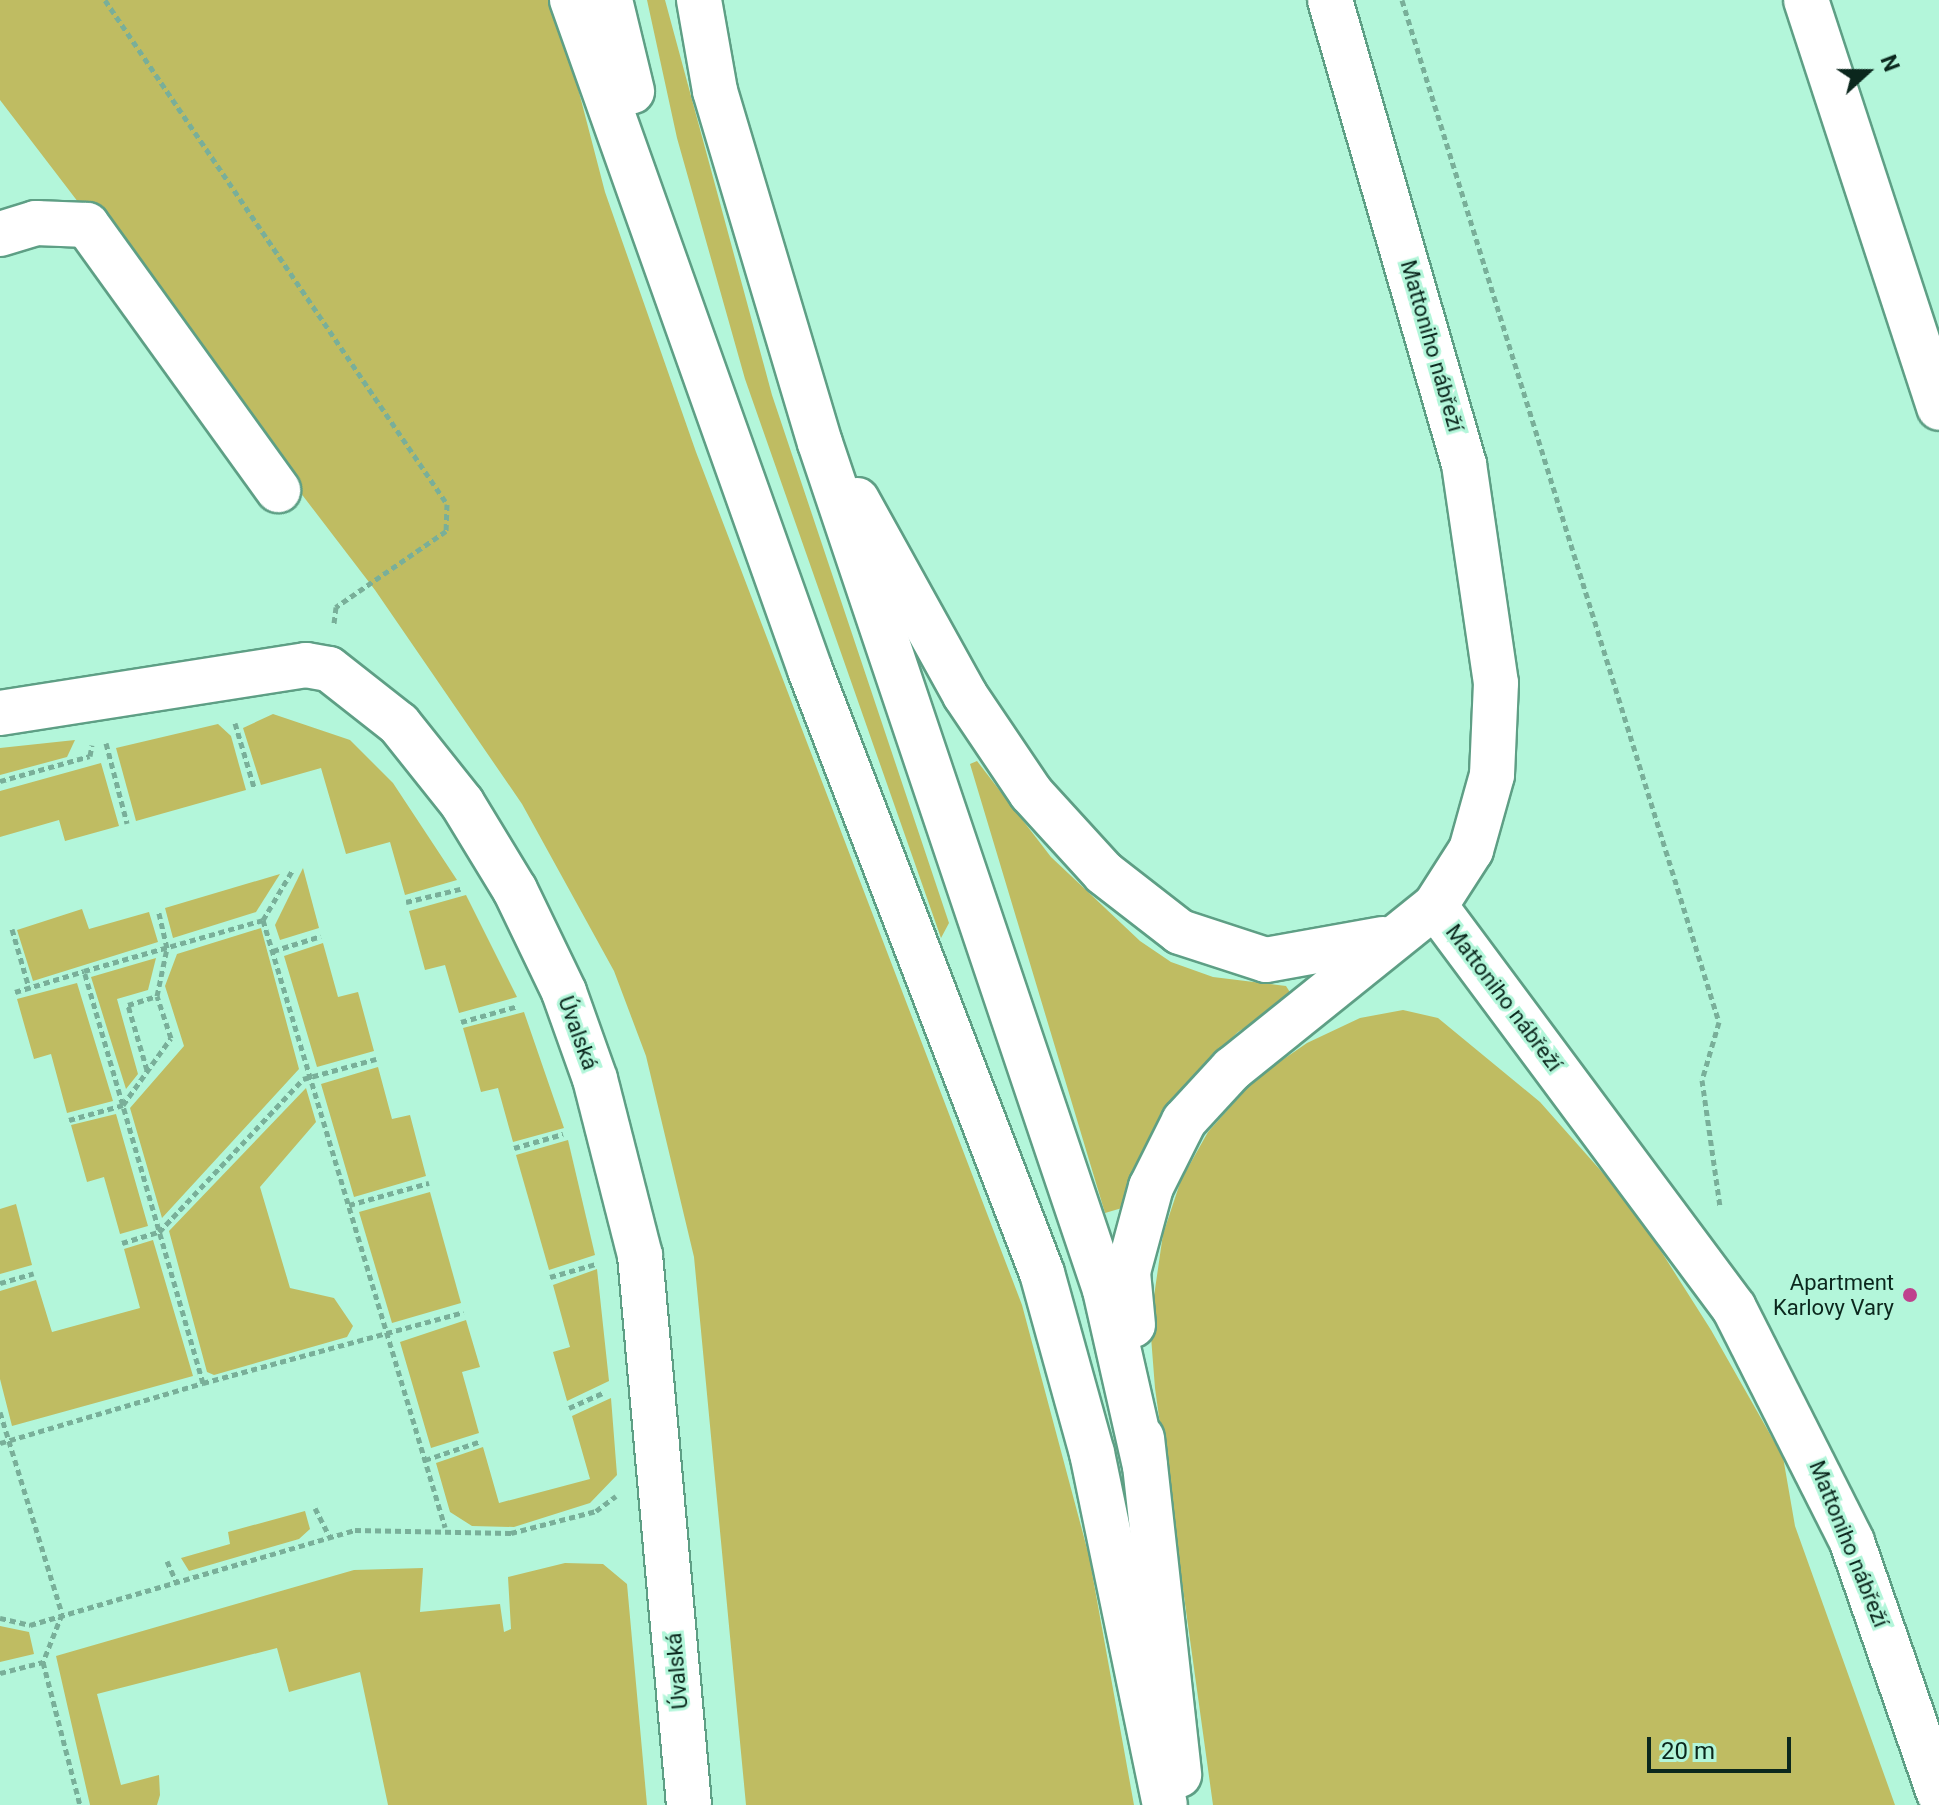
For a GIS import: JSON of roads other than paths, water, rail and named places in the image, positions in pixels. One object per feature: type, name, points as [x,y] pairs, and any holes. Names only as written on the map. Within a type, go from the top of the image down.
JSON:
[{"type":"main road","points":[[572,0],[687,315],[810,670],[1042,1273],[1092,1453],[1165,1805]]},
{"type":"main road","points":[[610,0],[687,315]]},
{"type":"main road","points":[[699,0],[715,91],[820,443],[1105,1290],[1145,1466]]},
{"type":"main road","name":"Mattoniho nábřeží","points":[[1330,0],[1464,464],[1496,683],[1492,775],[1471,850],[1435,906],[1734,1308],[1852,1542],[1939,1793]]},
{"type":"main road","points":[[1806,0],[1939,408]]},
{"type":"main road","points":[[0,234],[36,223],[87,225],[278,490]]},
{"type":"main road","points":[[820,443],[897,562],[965,695],[1031,793],[1104,873],[1180,932],[1266,960],[1394,937]]},
{"type":"main road","name":"Úvalská","points":[[0,713],[306,665],[329,669],[399,724],[462,803],[521,902],[595,1079],[640,1255],[689,1805]]},
{"type":"main road","points":[[1180,1805],[1175,1698],[1145,1466],[1128,1272],[1151,1187],[1184,1121],[1232,1069],[1435,906]]},
{"type":"place","name":"Apartment Karlovy Vary","points":[[1910,1295]]}]
